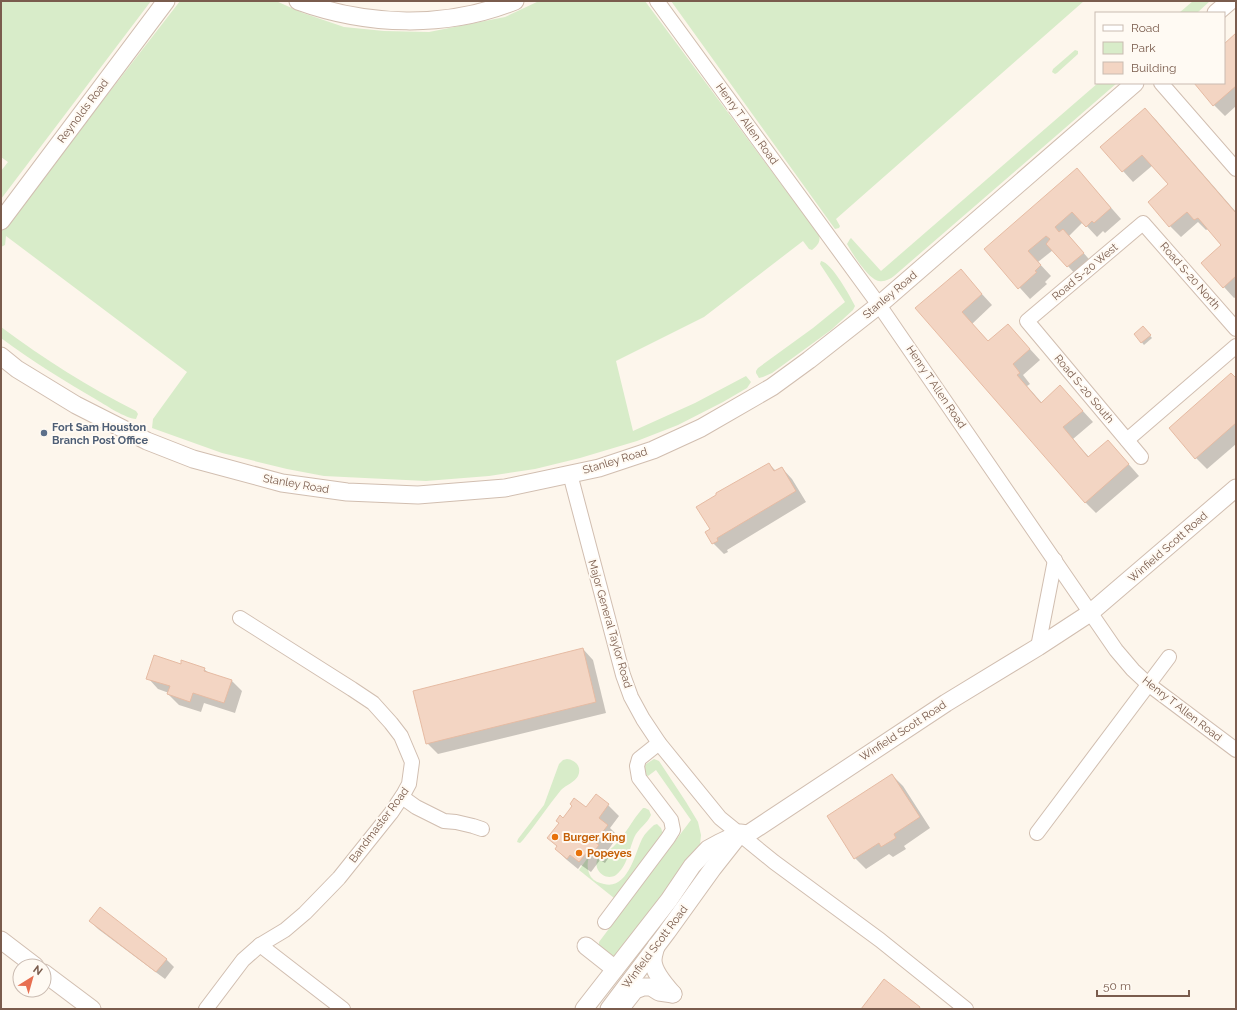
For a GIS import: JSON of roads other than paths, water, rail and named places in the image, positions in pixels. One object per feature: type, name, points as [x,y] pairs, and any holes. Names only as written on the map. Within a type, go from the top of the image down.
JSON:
[{"type":"street","name":"Reynolds Road","points":[[1,221],[166,1]]},
{"type":"street","points":[[298,1],[349,16],[381,20],[413,21],[445,19],[477,13],[515,1]]},
{"type":"street","name":"Henry T Allen Road","points":[[657,1],[879,305],[1116,650],[1133,670],[1148,684],[1236,750]]},
{"type":"street","points":[[1217,12],[1230,1]]},
{"type":"street","name":"Stanley Road","points":[[1,356],[18,369],[76,405],[147,441],[193,460],[282,483],[347,492],[418,495],[505,488],[599,468],[653,450],[702,428],[772,387],[879,305],[1134,84]]},
{"type":"street","points":[[1162,84],[1236,170]]},
{"type":"street","name":"Road S-20 West","points":[[1027,321],[1143,223]]},
{"type":"street","name":"Road S-20 North","points":[[1143,223],[1236,329]]},
{"type":"street","name":"Road S-20 South","points":[[1027,321],[1141,457]]},
{"type":"street","points":[[1127,440],[1236,346]]},
{"type":"street","name":"Major General Taylor Road","points":[[570,474],[623,675],[631,697],[659,743],[720,818],[774,862],[880,940],[966,1009]]},
{"type":"street","name":"Winfield Scott Road","points":[[609,1009],[740,833],[748,834],[946,703],[1090,613],[1236,488]]},
{"type":"street","points":[[1038,646],[1055,560]]},
{"type":"street","name":"Bandmaster Road","points":[[206,1009],[243,960],[260,945],[285,930],[305,913],[339,878],[402,797],[409,784],[412,762],[401,736],[373,703],[240,618]]},
{"type":"street","points":[[1037,833],[1169,657]]},
{"type":"street","points":[[605,922],[674,830],[671,820],[639,778],[637,766],[639,759],[659,743]]},
{"type":"street","points":[[402,797],[416,807],[444,821],[456,822],[482,829]]},
{"type":"street","points":[[584,1009],[669,900],[692,866],[708,850],[719,842],[740,833]]},
{"type":"street","points":[[1,940],[25,958]]},
{"type":"street","points":[[260,945],[343,1009]]},
{"type":"street","points":[[586,946],[615,969]]},
{"type":"street","points":[[620,1009],[635,990],[643,987],[651,987],[660,992],[673,994],[663,982],[654,966],[653,959],[656,946]]},
{"type":"street","points":[[52,979],[92,1009]]},
{"type":"place","name":"Fort Sam Houston Branch Post Office","points":[[44,433]]},
{"type":"place","name":"Burger King","points":[[555,837]]},
{"type":"place","name":"Popeyes","points":[[579,853]]}]
